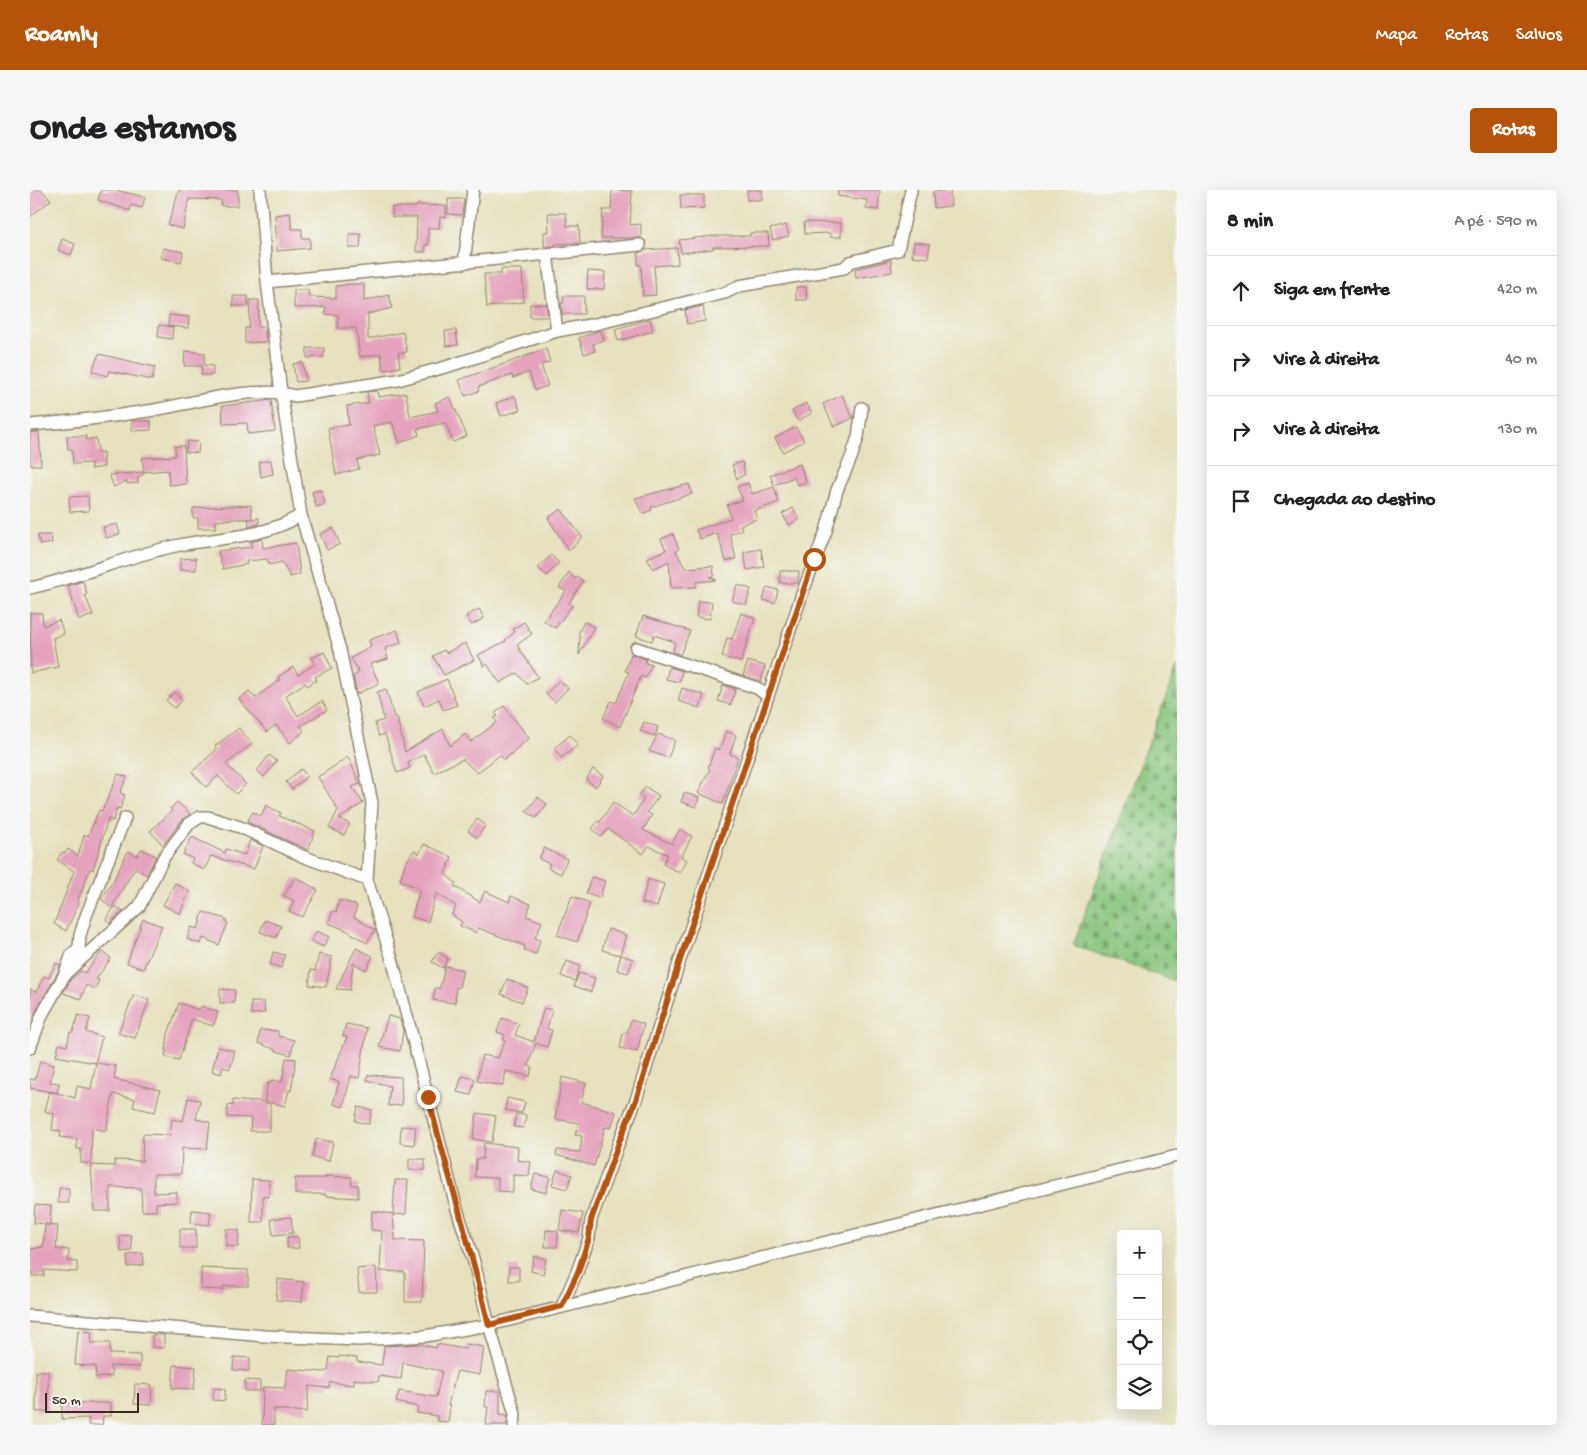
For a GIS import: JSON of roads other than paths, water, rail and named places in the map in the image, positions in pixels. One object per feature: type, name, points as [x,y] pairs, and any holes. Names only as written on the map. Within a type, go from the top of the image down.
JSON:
[{"type":"street","points":[[260,190],[267,282],[281,392],[301,515],[340,650],[354,726],[372,803],[368,880],[393,962],[456,1206],[474,1262],[489,1325],[515,1414],[514,1425]]},
{"type":"street","points":[[464,263],[473,190]]},
{"type":"street","points":[[30,425],[75,422],[229,396],[281,392],[295,396],[398,380],[449,366],[556,331],[596,324],[725,293],[739,286],[844,268],[850,262],[898,250],[911,190]]},
{"type":"street","points":[[267,282],[640,245]]},
{"type":"street","points":[[547,254],[556,331]]},
{"type":"street","points":[[562,1306],[578,1272],[589,1238],[591,1220],[636,1100],[680,960],[802,594],[826,531],[837,490],[851,458],[858,437],[862,408]]},
{"type":"street","points":[[30,588],[100,568],[121,559],[179,545],[283,526],[301,515]]},
{"type":"street","points":[[636,648],[757,688],[768,696]]},
{"type":"street","points":[[64,974],[139,907],[172,845],[188,824],[200,817],[208,817],[240,827],[302,856],[368,880]]},
{"type":"street","points":[[30,1048],[42,1015],[64,974],[72,954],[79,948],[86,916],[125,818]]},
{"type":"street","points":[[30,1316],[264,1336],[359,1340],[425,1336],[489,1325],[1177,1156]]}]
